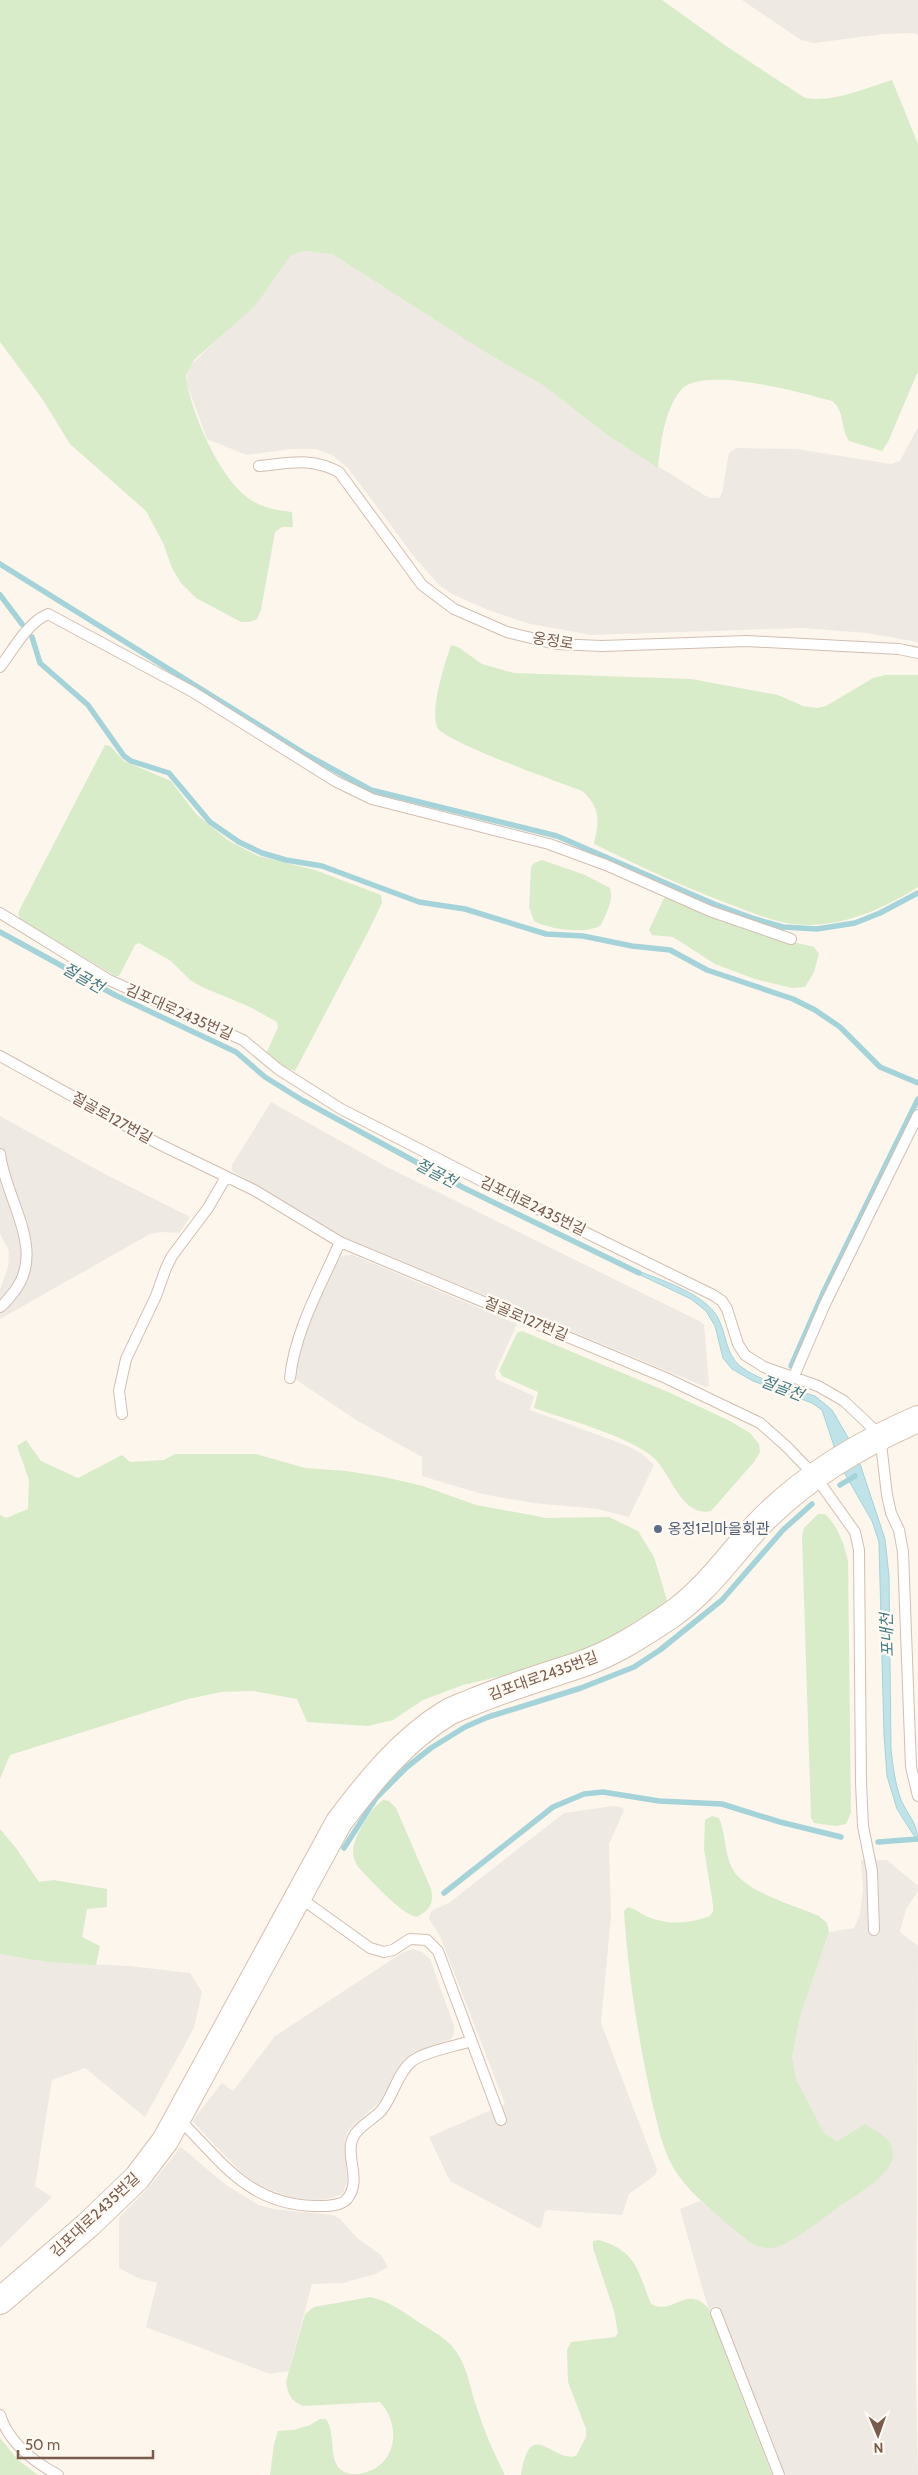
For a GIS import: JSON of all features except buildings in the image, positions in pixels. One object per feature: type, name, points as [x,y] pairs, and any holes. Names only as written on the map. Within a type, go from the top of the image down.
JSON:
[{"type":"street","name":"김포대로2435번길","points":[[0,2301],[88,2226],[137,2178],[165,2141],[339,1822],[374,1775],[411,1738],[448,1712],[516,1684],[581,1665],[624,1645],[674,1613],[712,1578],[759,1524],[821,1473],[872,1440],[918,1419]]},
{"type":"lane","name":"옹정로","points":[[259,466],[297,462],[322,463],[339,472],[422,586],[454,609],[507,632],[556,644],[574,645],[602,646],[747,641],[899,649],[918,653]]},
{"type":"lane","points":[[0,667],[40,618],[48,614],[58,617],[193,692],[335,781],[372,799],[549,844],[606,865],[710,911],[791,939]]},
{"type":"lane","name":"김포대로2435번길","points":[[0,912],[109,980],[243,1040],[278,1069],[341,1108],[505,1193],[713,1294],[722,1300],[727,1309],[738,1344],[745,1355],[764,1367],[794,1376],[844,1400],[872,1440]]},
{"type":"lane","name":"절골로127번길","points":[[0,1056],[157,1143],[254,1190],[340,1242],[666,1378],[760,1423],[821,1473]]},
{"type":"lane","points":[[794,1376],[826,1304],[918,1115]]},
{"type":"lane","points":[[0,1154],[2,1172],[23,1230],[28,1258],[21,1284],[0,1307]]},
{"type":"lane","points":[[122,1414],[119,1391],[126,1359],[156,1296],[172,1256],[208,1208],[226,1177]]},
{"type":"lane","points":[[290,1378],[292,1356],[301,1330],[340,1242]]},
{"type":"lane","points":[[872,1440],[891,1513],[899,1530],[903,1552],[911,1767],[918,1796]]},
{"type":"lane","points":[[821,1473],[855,1532],[859,1550],[861,1784],[863,1826],[872,1871],[874,1930]]},
{"type":"lane","points":[[298,1896],[370,1948],[384,1952],[393,1950],[410,1939],[427,1940],[438,1951],[501,2120]]},
{"type":"lane","points":[[178,2118],[246,2186],[262,2195],[283,2203],[303,2206],[340,2204],[346,2200],[354,2183],[351,2146],[354,2136],[381,2110],[406,2067],[418,2058],[472,2041]]},
{"type":"lane","points":[[716,2313],[779,2475]]},
{"type":"lane","points":[[0,2415],[14,2441],[41,2465],[58,2475]]},
{"type":"shaded area","points":[[742,0],[918,0],[918,35],[913,33],[884,34],[814,43],[801,40]]},
{"type":"shaded area","points":[[319,250],[332,254],[485,352],[544,386],[606,434],[709,498],[719,498],[722,493],[729,453],[736,448],[797,449],[891,464],[900,461],[918,427],[918,642],[867,633],[802,628],[591,635],[526,623],[486,609],[454,595],[439,585],[415,558],[348,468],[332,455],[316,449],[292,449],[247,455],[207,439],[187,384],[188,368],[265,292],[291,255]]},
{"type":"shaded area","points":[[271,1102],[387,1167],[699,1321],[704,1325],[709,1386],[706,1387],[341,1236],[232,1171],[232,1165]]},
{"type":"shaded area","points":[[0,1116],[103,1173],[190,1217],[179,1233],[162,1232],[150,1234],[0,1319],[0,1289],[8,1267],[9,1251],[0,1234]]},
{"type":"shaded area","points":[[353,1255],[517,1324],[495,1373],[496,1379],[534,1396],[530,1410],[628,1446],[641,1453],[654,1465],[629,1517],[598,1509],[533,1503],[482,1494],[422,1476],[422,1457],[356,1420],[295,1379],[297,1361],[305,1332],[340,1257]]},
{"type":"shaded area","points":[[613,1806],[621,1807],[624,1810],[609,1844],[611,1916],[601,2023],[657,2170],[655,2175],[629,2194],[622,2215],[549,2210],[545,2211],[541,2228],[538,2228],[450,2181],[429,2137],[505,2104],[440,1936],[429,1919],[433,1910],[449,1903],[564,1813]]},
{"type":"shaded area","points":[[861,1860],[887,1860],[918,1886],[918,1891],[906,1909],[900,1932],[918,1946],[916,2378],[918,2475],[772,2475],[708,2308],[680,2209],[700,2201],[734,2228],[865,2124],[837,2141],[825,2134],[797,2081],[792,2057],[800,2017],[829,1932],[854,1928],[860,1914],[863,1889]]},
{"type":"shaded area","points":[[413,1949],[422,1952],[430,1959],[454,2026],[454,2033],[451,2039],[412,2053],[404,2060],[380,2102],[353,2125],[347,2133],[345,2142],[347,2182],[343,2193],[320,2200],[292,2198],[256,2184],[240,2171],[192,2121],[222,2083],[233,2091],[275,2036],[405,1951]]},
{"type":"shaded area","points":[[0,1954],[46,1962],[130,1966],[190,1973],[202,1992],[194,2028],[145,2117],[85,2068],[52,2080],[35,2186],[52,2197],[0,2248]]},
{"type":"shaded area","points":[[181,2147],[226,2185],[259,2205],[273,2209],[332,2215],[339,2218],[357,2238],[381,2255],[388,2267],[375,2274],[343,2283],[312,2284],[289,2371],[270,2374],[146,2327],[157,2283],[138,2278],[119,2268],[119,2218],[149,2187]]},
{"type":"green space","points":[[0,0],[662,0],[729,48],[805,98],[838,97],[892,80],[918,144],[918,371],[888,442],[882,451],[849,441],[844,431],[839,410],[832,401],[753,383],[708,380],[691,383],[680,391],[675,399],[664,428],[658,468],[606,434],[544,386],[485,352],[332,254],[305,251],[291,255],[256,305],[194,360],[186,376],[193,407],[208,442],[227,475],[237,488],[258,504],[292,512],[293,527],[282,527],[275,532],[261,610],[257,619],[241,622],[196,598],[181,583],[172,568],[163,543],[146,511],[70,444],[43,400],[0,342]]},
{"type":"green space","points":[[451,645],[458,647],[482,664],[514,673],[691,679],[778,695],[803,706],[817,708],[826,706],[873,678],[885,675],[918,675],[918,887],[892,902],[851,919],[807,925],[780,922],[701,893],[594,844],[597,815],[593,803],[582,791],[459,742],[437,727],[435,709],[437,697]]},
{"type":"green space","points":[[105,745],[110,746],[124,761],[171,781],[196,814],[229,841],[258,856],[315,870],[381,895],[382,903],[368,932],[295,1071],[284,1067],[267,1052],[278,1027],[277,1022],[250,1007],[202,987],[190,980],[171,961],[139,943],[135,945],[119,976],[115,976],[21,920],[18,914],[21,907]]},
{"type":"green space","points":[[542,860],[585,875],[610,888],[611,898],[601,925],[587,930],[568,930],[534,921],[529,907],[531,867],[534,863]]},
{"type":"green space","points":[[664,898],[761,934],[814,947],[819,954],[814,972],[805,987],[792,988],[755,979],[715,964],[673,937],[652,935],[649,930]]},
{"type":"green space","points":[[522,1331],[668,1392],[730,1421],[750,1433],[759,1444],[760,1452],[754,1462],[711,1511],[701,1511],[692,1508],[678,1493],[660,1465],[644,1450],[597,1429],[534,1408],[538,1392],[502,1376],[499,1371],[517,1333]]},
{"type":"green space","points":[[26,1440],[41,1461],[78,1478],[122,1455],[130,1462],[164,1460],[175,1454],[256,1454],[305,1468],[346,1471],[384,1477],[423,1486],[476,1505],[547,1518],[609,1517],[638,1531],[654,1557],[667,1600],[658,1610],[598,1646],[519,1672],[463,1685],[423,1700],[393,1720],[368,1726],[307,1722],[297,1699],[253,1691],[221,1692],[188,1699],[10,1755],[0,1779],[0,1515],[6,1518],[28,1509],[29,1480],[17,1446]]},
{"type":"green space","points":[[818,1514],[825,1514],[834,1524],[848,1561],[851,1813],[846,1824],[837,1826],[814,1823],[811,1818],[802,1536],[804,1528]]},
{"type":"green space","points":[[383,1800],[389,1801],[396,1808],[431,1889],[432,1899],[430,1906],[417,1917],[402,1910],[386,1896],[358,1867],[355,1861],[353,1851],[356,1838],[368,1816]]},
{"type":"green space","points":[[712,1816],[719,1818],[729,1862],[738,1877],[758,1891],[819,1916],[827,1923],[829,1932],[800,2017],[792,2057],[797,2081],[825,2134],[837,2141],[865,2124],[886,2139],[891,2145],[893,2154],[891,2163],[885,2172],[867,2188],[798,2236],[781,2246],[773,2248],[755,2245],[739,2234],[706,2206],[679,2176],[669,2160],[653,2106],[631,1985],[624,1911],[628,1907],[656,1920],[671,1922],[687,1922],[702,1919],[710,1916],[713,1911],[704,1849],[705,1820]]},
{"type":"green space","points":[[0,1829],[16,1848],[39,1882],[54,1880],[107,1889],[107,1907],[87,1909],[82,1937],[100,1946],[96,1965],[46,1962],[0,1954]]},
{"type":"green space","points":[[599,2240],[621,2250],[629,2257],[639,2273],[651,2304],[659,2307],[686,2299],[693,2299],[700,2301],[708,2308],[772,2475],[521,2475],[525,2457],[530,2448],[536,2444],[567,2456],[576,2456],[586,2437],[586,2429],[568,2382],[567,2350],[571,2342],[615,2337],[618,2333],[614,2311],[593,2248],[593,2241]]},
{"type":"green space","points":[[370,2297],[389,2303],[443,2338],[457,2352],[465,2367],[486,2434],[505,2475],[270,2475],[274,2444],[278,2431],[294,2430],[310,2425],[320,2419],[326,2419],[329,2425],[335,2462],[342,2471],[351,2474],[366,2472],[377,2467],[386,2459],[393,2437],[392,2425],[388,2413],[380,2402],[303,2406],[291,2397],[286,2382],[305,2314],[314,2307]]},
{"type":"green space","points":[[0,2438],[18,2460],[38,2475],[0,2475]]},
{"type":"water","name":"포내천","points":[[633,1269],[667,1282],[703,1301],[718,1318],[729,1350],[740,1366],[748,1372],[776,1384],[815,1396],[832,1410],[850,1441],[860,1464],[885,1539],[889,1576],[891,1749],[894,1775],[899,1794],[918,1835],[918,1842],[897,1809],[887,1776],[884,1735],[879,1542],[872,1521],[841,1467],[822,1410],[812,1403],[753,1381],[732,1369],[723,1358],[715,1326],[706,1311],[691,1299],[632,1271]]},
{"type":"waterway","points":[[0,564],[307,755],[371,790],[557,836],[714,904],[783,927],[817,929],[855,923],[880,913],[918,893]]},
{"type":"waterway","points":[[0,595],[22,624]]},
{"type":"waterway","points":[[32,637],[40,663],[88,705],[124,756],[131,761],[169,773],[210,822],[239,842],[262,853],[286,860],[322,866],[419,902],[465,909],[546,934],[583,936],[632,946],[670,950],[707,970],[793,999],[815,1010],[840,1027],[880,1067],[918,1083]]},
{"type":"waterway","name":"절골천","points":[[0,932],[115,995],[236,1052],[265,1077],[302,1100],[462,1187],[639,1273]]},
{"type":"waterway","points":[[791,1366],[823,1293],[918,1099]]},
{"type":"waterway","points":[[840,1485],[855,1476]]},
{"type":"waterway","points":[[344,1848],[376,1798],[407,1767],[431,1748],[465,1727],[488,1717],[581,1688],[634,1667],[660,1650],[722,1600],[783,1530],[812,1504]]},
{"type":"waterway","points":[[444,1893],[553,1807],[584,1794],[603,1792],[659,1801],[722,1804],[780,1822],[841,1837]]},
{"type":"waterway","points":[[878,1842],[918,1839]]},
{"type":"place","name":"옹정1리마을회관","points":[[658,1529]]}]
